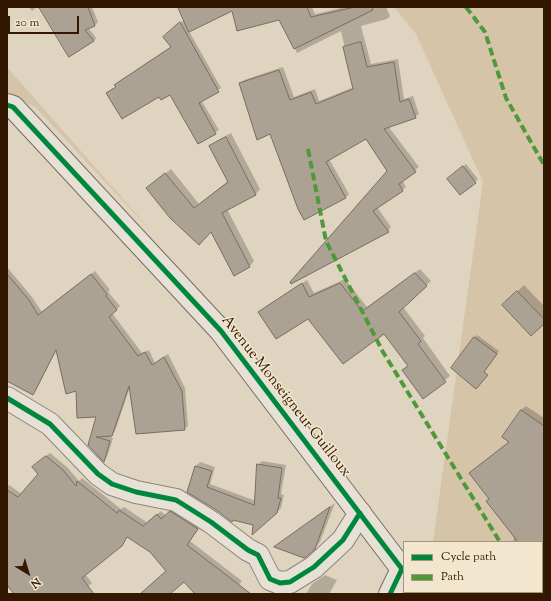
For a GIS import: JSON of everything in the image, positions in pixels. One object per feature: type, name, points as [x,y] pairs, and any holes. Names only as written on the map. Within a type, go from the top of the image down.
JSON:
[{"type":"street","name":"Avenue Monseigneur Guilloux","points":[[7,105],[13,107],[221,330],[403,569],[390,594]]},
{"type":"street","points":[[7,398],[50,424],[98,474],[112,484],[136,492],[176,500],[211,522],[248,550],[258,555],[270,579],[280,583],[290,582],[314,566],[343,540],[360,513]]},
{"type":"shaded area","points":[[394,7],[544,7],[544,594],[426,594],[543,593],[543,541],[433,541],[483,182],[416,34]]},
{"type":"shaded area","points":[[7,67],[153,233],[35,107],[7,94]]},
{"type":"building","points":[[39,7],[88,7],[95,26],[85,30],[94,41],[69,57]]},
{"type":"building","points":[[178,7],[307,7],[311,17],[355,7],[372,7],[373,10],[294,49],[279,20],[237,31],[232,11],[189,32]]},
{"type":"building","points":[[180,22],[219,92],[199,103],[216,134],[198,144],[170,95],[161,100],[159,97],[122,119],[106,93],[116,87],[114,85],[171,47],[163,37]]},
{"type":"building","points":[[361,42],[367,67],[394,62],[400,102],[409,99],[416,118],[384,129],[416,172],[399,184],[403,191],[373,211],[389,232],[291,284],[290,282],[387,171],[366,139],[326,162],[346,198],[304,220],[298,209],[270,134],[257,140],[239,83],[279,70],[290,100],[311,92],[316,104],[353,89],[343,47]]},
{"type":"building","points":[[226,137],[256,195],[222,213],[250,267],[234,276],[211,232],[199,245],[170,218],[146,188],[165,173],[194,208],[228,182],[209,146]]},
{"type":"building","points":[[463,166],[476,183],[460,195],[447,179]]},
{"type":"building","points":[[415,273],[427,286],[399,312],[421,341],[418,344],[446,382],[423,399],[402,370],[408,366],[384,334],[343,364],[308,319],[276,339],[258,312],[302,283],[309,297],[340,283],[362,311]]},
{"type":"building","points":[[7,274],[29,300],[38,315],[91,274],[107,294],[106,296],[117,310],[109,317],[138,356],[145,352],[152,365],[164,357],[182,391],[185,430],[136,434],[129,386],[112,436],[96,437],[110,441],[104,462],[88,445],[96,417],[77,418],[76,391],[66,394],[56,350],[33,395],[7,381]]},
{"type":"building","points":[[517,291],[544,319],[544,324],[531,336],[502,305]]},
{"type":"building","points":[[474,337],[497,354],[484,372],[488,375],[476,389],[451,368]]},
{"type":"building","points":[[521,410],[544,426],[544,542],[517,541],[486,501],[489,499],[469,473],[509,442],[502,437]]},
{"type":"building","points":[[46,456],[63,470],[76,486],[77,481],[117,513],[119,510],[143,526],[157,514],[161,519],[170,511],[198,529],[187,545],[251,594],[195,594],[184,582],[170,594],[140,594],[166,571],[150,552],[127,537],[122,546],[82,578],[94,594],[14,594],[7,585],[7,490],[18,497],[38,474],[32,467]]},
{"type":"building","points":[[257,464],[282,468],[278,498],[281,498],[277,513],[252,535],[253,525],[233,520],[232,522],[218,511],[187,492],[195,466],[212,471],[207,487],[254,505]]},
{"type":"building","points":[[330,507],[315,549],[306,557],[304,558],[274,547]]},
{"type":"marked path","points":[[466,7],[485,32],[506,98],[544,165]]},
{"type":"marked path","points":[[308,149],[326,241],[383,352],[499,541]]},
{"type":"cycle path","points":[[7,105],[13,107],[221,331],[402,569],[390,594]]},
{"type":"cycle path","points":[[7,398],[50,424],[98,474],[112,484],[136,492],[176,500],[211,522],[248,550],[258,555],[270,579],[280,583],[290,582],[314,567],[343,540],[360,513]]}]
